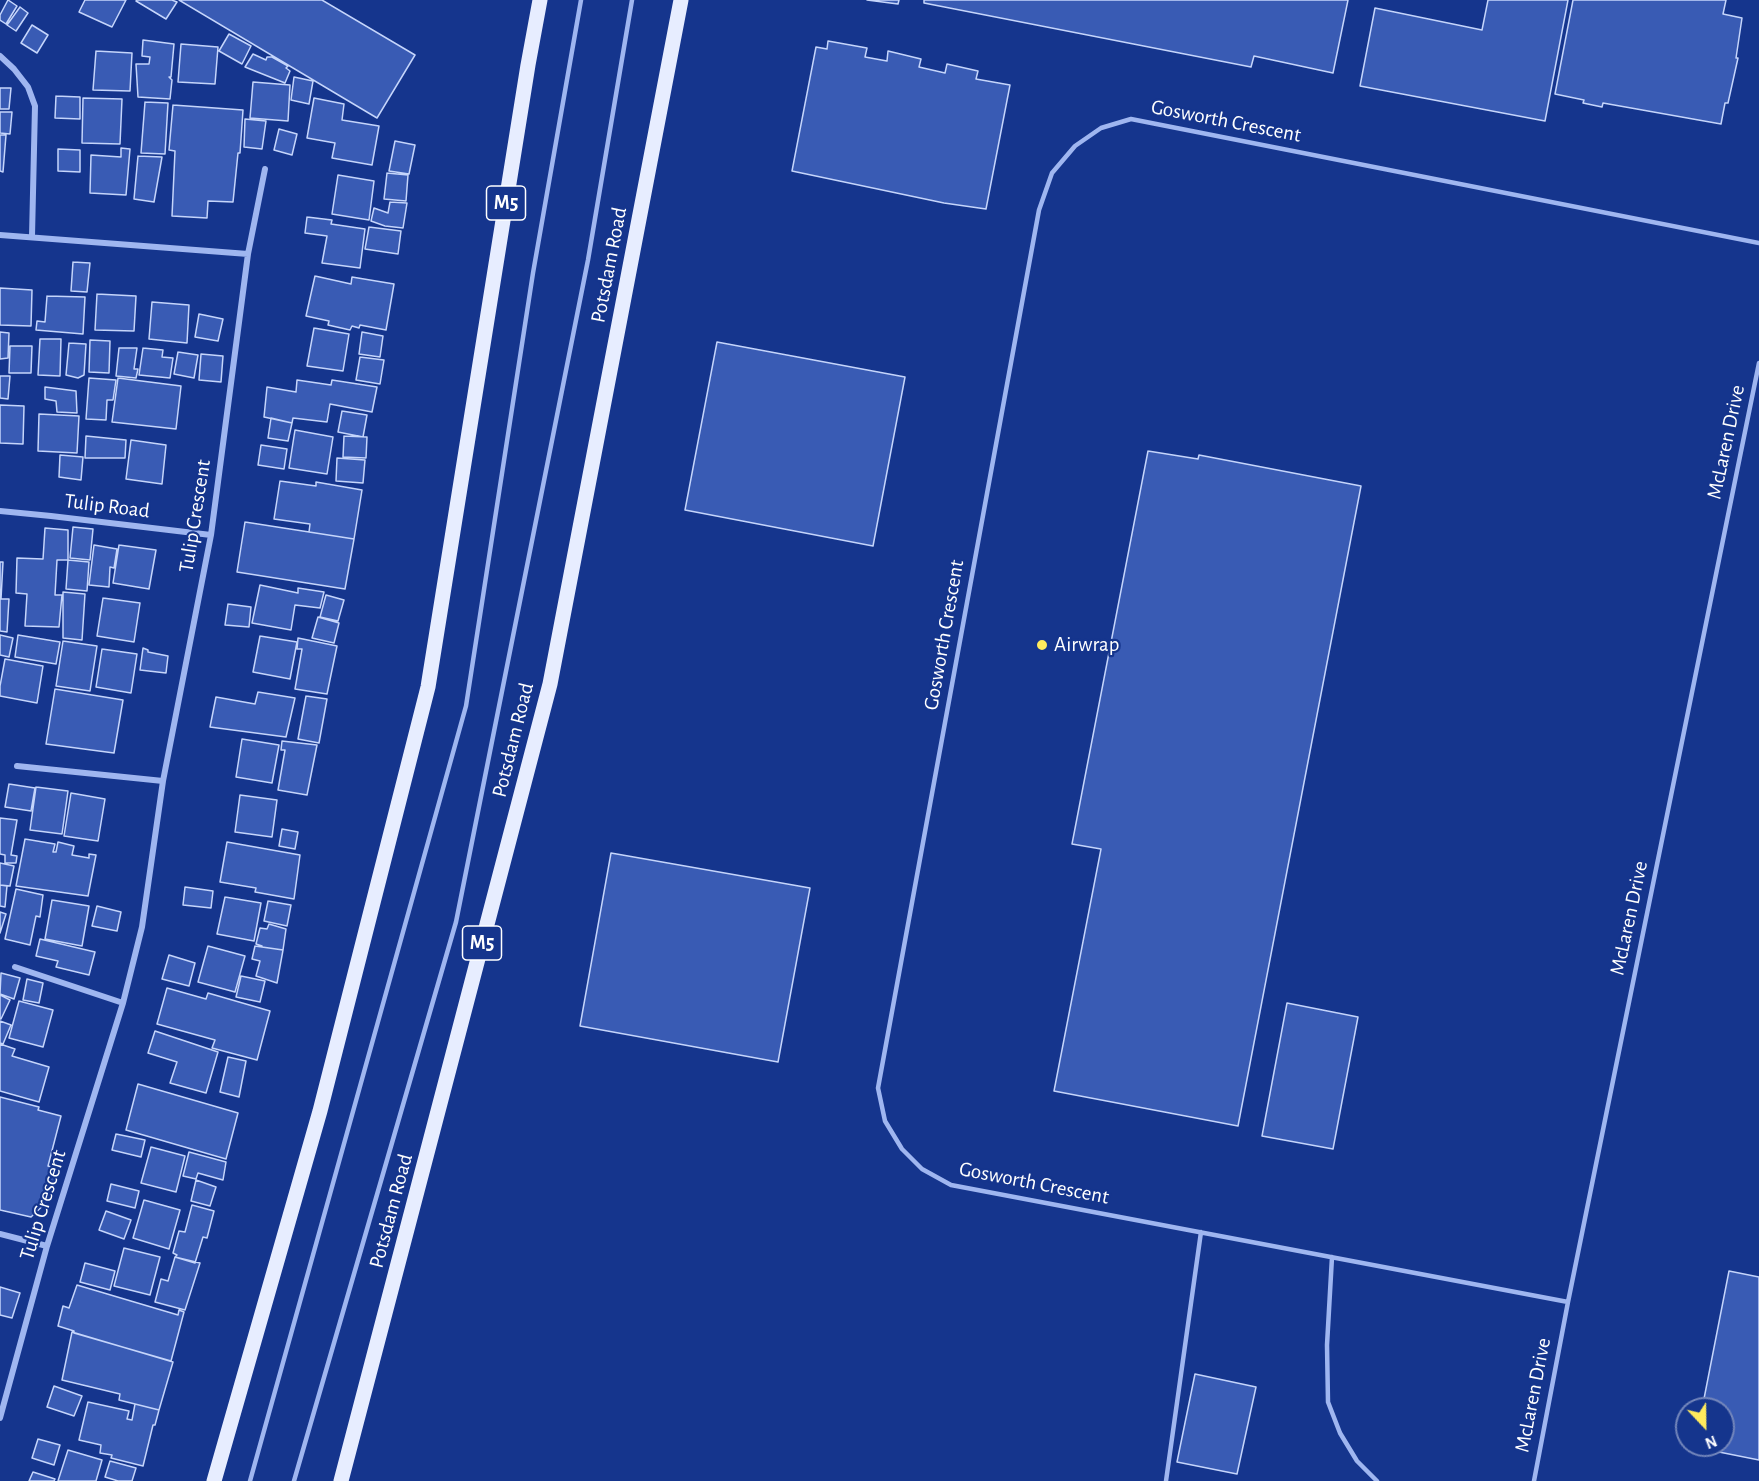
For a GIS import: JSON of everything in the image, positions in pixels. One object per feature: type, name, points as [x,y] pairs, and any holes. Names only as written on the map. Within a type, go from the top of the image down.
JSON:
[{"type":"main road","name":"M5","points":[[214,1481],[320,1111],[428,687],[540,0]]},
{"type":"main road","name":"Potsdam Road","points":[[341,1481],[550,684],[681,0]]},
{"type":"street","points":[[0,56],[28,87],[35,106],[32,237]]},
{"type":"street","name":"Tulip Crescent","points":[[0,1418],[47,1246],[123,1004],[142,927],[163,781],[211,535],[248,254],[265,169]]},
{"type":"street","points":[[0,235],[248,254]]},
{"type":"street","name":"Tulip Road","points":[[0,511],[211,535]]},
{"type":"street","points":[[18,766],[163,781]]},
{"type":"street","points":[[15,967],[123,1004]]},
{"type":"street","points":[[0,1234],[47,1246]]},
{"type":"lane","points":[[250,1481],[466,706],[533,273],[581,0]]},
{"type":"lane","points":[[294,1481],[456,922],[588,260],[632,0]]},
{"type":"lane","name":"Gosworth Crescent","points":[[1568,1302],[951,1185],[922,1169],[902,1149],[885,1121],[878,1088],[1039,210],[1052,173],[1075,146],[1101,128],[1131,119],[1759,243]]},
{"type":"lane","name":"McLaren Drive","points":[[1534,1481],[1568,1302],[1759,363]]},
{"type":"lane","points":[[1166,1481],[1201,1232]]},
{"type":"lane","points":[[1332,1257],[1327,1345],[1328,1402],[1340,1432],[1357,1461],[1377,1481]]},
{"type":"building","points":[[8,0],[17,6],[6,24],[0,20],[0,15]]},
{"type":"building","points":[[85,0],[126,0],[112,27],[79,12]]},
{"type":"building","points":[[137,0],[172,0],[177,2],[166,19]]},
{"type":"building","points":[[179,0],[322,0],[415,55],[377,118]]},
{"type":"building","points":[[867,0],[899,0],[898,4]]},
{"type":"building","points":[[924,0],[1348,0],[1333,73],[1254,56],[1251,67],[924,3]]},
{"type":"building","points":[[1488,0],[1568,0],[1545,121],[1360,86],[1375,8],[1482,30]]},
{"type":"building","points":[[1573,0],[1726,0],[1723,14],[1742,18],[1736,58],[1738,58],[1721,124],[1603,103],[1602,107],[1583,103],[1584,100],[1555,94]]},
{"type":"building","points":[[20,7],[28,13],[16,31],[7,25]]},
{"type":"building","points":[[32,25],[48,35],[37,53],[21,43]]},
{"type":"building","points":[[229,34],[251,46],[242,64],[219,51]]},
{"type":"building","points":[[143,40],[174,44],[171,77],[169,77],[172,80],[170,99],[138,97],[136,64],[149,64],[150,57],[142,56]]},
{"type":"building","points":[[828,41],[867,48],[865,57],[887,61],[888,51],[921,59],[919,67],[945,73],[947,64],[978,71],[976,79],[1010,85],[986,209],[944,203],[792,171],[816,47],[827,49]]},
{"type":"building","points":[[181,44],[218,47],[215,84],[178,82]]},
{"type":"building","points":[[96,51],[132,53],[130,91],[93,90]]},
{"type":"building","points":[[253,54],[266,60],[267,57],[272,57],[288,66],[286,68],[290,71],[285,83],[245,67]]},
{"type":"building","points":[[294,77],[313,81],[309,104],[291,100]]},
{"type":"building","points":[[253,82],[290,85],[288,121],[250,118]]},
{"type":"building","points":[[0,88],[11,88],[9,109],[0,109]]},
{"type":"building","points":[[56,96],[80,97],[80,119],[55,118]]},
{"type":"building","points":[[83,98],[122,99],[120,144],[82,143]]},
{"type":"building","points":[[314,98],[344,104],[342,120],[379,126],[372,165],[332,158],[335,143],[307,138]]},
{"type":"building","points":[[145,102],[168,103],[165,154],[141,153]]},
{"type":"building","points":[[173,105],[243,110],[233,202],[208,201],[207,218],[172,216],[175,151],[169,150]]},
{"type":"building","points":[[0,112],[12,112],[10,134],[0,133]]},
{"type":"building","points":[[245,119],[266,121],[262,149],[244,147]]},
{"type":"building","points":[[279,129],[297,134],[292,155],[274,150]]},
{"type":"building","points":[[0,135],[6,135],[3,172],[0,171]]},
{"type":"building","points":[[395,141],[415,145],[409,174],[389,171]]},
{"type":"building","points":[[121,148],[130,149],[126,195],[90,193],[91,155],[121,157]]},
{"type":"building","points":[[58,149],[80,150],[80,172],[58,171]]},
{"type":"building","points":[[138,156],[162,157],[154,202],[134,199]]},
{"type":"building","points":[[387,173],[408,175],[406,201],[384,199]]},
{"type":"building","points":[[338,175],[374,181],[369,220],[332,214]]},
{"type":"building","points":[[390,202],[407,203],[403,228],[385,226],[371,221],[374,208],[388,213]]},
{"type":"building","points":[[307,217],[332,220],[331,224],[365,229],[360,268],[322,263],[327,236],[305,233]]},
{"type":"building","points":[[369,227],[401,231],[398,254],[365,249]]},
{"type":"building","points":[[73,262],[90,263],[87,292],[71,291]]},
{"type":"building","points":[[315,276],[351,284],[352,277],[394,284],[386,330],[360,325],[359,328],[352,326],[350,330],[328,325],[329,321],[306,316]]},
{"type":"building","points":[[0,288],[32,290],[31,326],[0,325]]},
{"type":"building","points":[[97,294],[136,296],[134,331],[95,330]]},
{"type":"building","points":[[47,296],[85,297],[83,334],[36,330],[37,321],[45,322]]},
{"type":"building","points":[[152,302],[189,305],[187,343],[149,339]]},
{"type":"building","points":[[199,314],[223,319],[218,341],[195,337]]},
{"type":"building","points":[[314,328],[349,334],[343,371],[307,366]]},
{"type":"building","points":[[0,332],[9,333],[8,358],[0,359]]},
{"type":"building","points":[[362,332],[383,336],[380,357],[359,354]]},
{"type":"building","points":[[40,339],[61,339],[60,376],[38,375]]},
{"type":"building","points":[[90,340],[110,341],[109,373],[89,372]]},
{"type":"building","points":[[717,342],[905,377],[873,546],[685,510]]},
{"type":"building","points":[[69,343],[86,344],[84,375],[78,378],[66,375]]},
{"type":"building","points":[[10,346],[32,346],[31,373],[9,373]]},
{"type":"building","points":[[119,348],[137,348],[134,369],[138,369],[136,378],[116,376]]},
{"type":"building","points":[[143,348],[163,350],[162,357],[173,358],[170,378],[139,375]]},
{"type":"building","points":[[178,352],[198,355],[194,378],[174,374]]},
{"type":"building","points":[[201,354],[223,356],[221,382],[199,380]]},
{"type":"building","points":[[360,357],[384,360],[380,384],[356,380]]},
{"type":"building","points":[[0,376],[10,376],[8,399],[0,398]]},
{"type":"building","points":[[89,378],[116,380],[113,400],[107,400],[106,420],[86,419]]},
{"type":"building","points":[[118,378],[181,386],[176,429],[112,422]]},
{"type":"building","points":[[297,380],[331,385],[332,380],[377,387],[372,412],[330,404],[327,422],[293,418],[292,423],[264,417],[267,387],[296,392]]},
{"type":"building","points":[[45,387],[76,391],[77,413],[57,412],[56,401],[45,399]]},
{"type":"building","points":[[0,405],[24,406],[23,444],[0,443]]},
{"type":"building","points":[[342,411],[367,415],[363,437],[338,432]]},
{"type":"building","points":[[39,414],[79,416],[77,453],[38,451]]},
{"type":"building","points":[[271,418],[292,423],[288,441],[268,438]]},
{"type":"building","points":[[295,430],[333,437],[327,474],[289,468]]},
{"type":"building","points":[[86,436],[126,440],[125,458],[85,458]]},
{"type":"building","points":[[344,436],[367,437],[366,458],[343,457]]},
{"type":"building","points":[[131,440],[166,445],[162,484],[126,479]]},
{"type":"building","points":[[261,445],[287,449],[284,469],[258,465]]},
{"type":"building","points":[[1148,451],[1198,459],[1199,455],[1361,486],[1238,1126],[1054,1091],[1101,849],[1072,844]]},
{"type":"building","points":[[60,455],[83,457],[81,480],[59,477]]},
{"type":"building","points":[[337,458],[365,460],[363,483],[336,481]]},
{"type":"building","points":[[280,481],[316,486],[316,482],[362,490],[354,539],[309,532],[310,524],[274,519]]},
{"type":"building","points":[[245,522],[354,539],[345,589],[237,572]]},
{"type":"building","points":[[73,527],[93,529],[90,560],[70,558]]},
{"type":"building","points":[[45,528],[68,530],[68,560],[57,560],[55,595],[62,595],[59,627],[25,626],[27,594],[16,593],[17,558],[43,559]]},
{"type":"building","points":[[94,545],[117,549],[114,568],[110,567],[109,587],[89,585]]},
{"type":"building","points":[[119,545],[156,550],[149,589],[113,583]]},
{"type":"building","points":[[68,560],[89,562],[87,591],[66,589]]},
{"type":"building","points":[[0,562],[3,562],[1,599],[9,599],[7,632],[0,631]]},
{"type":"building","points":[[260,585],[298,593],[298,588],[324,592],[320,608],[295,605],[291,630],[252,623]]},
{"type":"building","points":[[63,592],[85,594],[82,640],[63,638]]},
{"type":"building","points":[[326,595],[344,600],[338,621],[320,617]]},
{"type":"building","points":[[103,598],[140,603],[134,642],[97,636]]},
{"type":"building","points":[[228,604],[251,607],[249,627],[225,625]]},
{"type":"building","points":[[318,617],[339,623],[334,643],[312,638]]},
{"type":"building","points":[[0,635],[13,638],[9,657],[0,655]]},
{"type":"building","points":[[18,635],[60,642],[56,664],[15,657]]},
{"type":"building","points":[[260,636],[297,642],[290,679],[253,672]]},
{"type":"building","points":[[298,638],[337,646],[327,694],[295,689],[302,649],[297,649]]},
{"type":"building","points":[[63,641],[97,646],[90,691],[56,686]]},
{"type":"building","points":[[143,648],[148,652],[168,656],[166,673],[140,670]]},
{"type":"building","points":[[102,649],[137,654],[131,693],[96,687]]},
{"type":"building","points":[[5,659],[43,666],[37,703],[0,696]]},
{"type":"building","points":[[55,689],[123,700],[114,753],[46,744]]},
{"type":"building","points":[[258,692],[295,698],[286,737],[210,727],[216,697],[255,704]]},
{"type":"building","points":[[306,696],[327,699],[319,743],[298,739]]},
{"type":"building","points":[[242,739],[279,745],[272,783],[236,777]]},
{"type":"building","points":[[282,741],[317,745],[307,795],[278,790],[285,750],[281,750]]},
{"type":"building","points":[[9,784],[35,788],[31,811],[5,807]]},
{"type":"building","points":[[36,787],[68,791],[62,834],[30,830]]},
{"type":"building","points":[[71,793],[105,799],[98,841],[64,836]]},
{"type":"building","points":[[240,795],[277,800],[272,837],[235,832]]},
{"type":"building","points":[[0,818],[17,820],[11,855],[17,856],[16,863],[5,863],[5,855],[0,854]]},
{"type":"building","points":[[282,829],[298,832],[295,849],[279,846]]},
{"type":"building","points":[[25,839],[55,844],[53,852],[56,852],[58,842],[74,846],[72,855],[89,858],[89,854],[96,855],[88,896],[16,886]]},
{"type":"building","points":[[227,842],[300,855],[294,899],[255,892],[256,888],[220,882]]},
{"type":"building","points":[[611,853],[810,888],[778,1062],[580,1026]]},
{"type":"building","points":[[0,863],[14,866],[10,886],[0,885]]},
{"type":"building","points":[[0,885],[7,886],[5,907],[0,906]]},
{"type":"building","points":[[185,887],[213,891],[211,908],[183,905]]},
{"type":"building","points":[[16,889],[43,895],[40,917],[36,916],[30,945],[5,939]]},
{"type":"building","points":[[225,897],[261,903],[254,941],[217,934]]},
{"type":"building","points":[[52,900],[89,906],[82,946],[45,939]]},
{"type":"building","points":[[268,901],[291,905],[287,926],[264,921]]},
{"type":"building","points":[[97,906],[121,912],[117,931],[92,926]]},
{"type":"building","points":[[0,912],[6,914],[0,933]]},
{"type":"building","points":[[269,924],[286,929],[283,950],[256,944],[260,928],[267,929]]},
{"type":"building","points":[[40,939],[95,952],[89,975],[56,967],[58,961],[36,956]]},
{"type":"building","points":[[208,946],[245,956],[235,992],[198,982]]},
{"type":"building","points":[[255,946],[283,950],[277,983],[256,976],[260,961],[252,959]]},
{"type":"building","points":[[169,955],[195,963],[189,986],[162,979]]},
{"type":"building","points":[[1,973],[20,978],[14,999],[0,994]]},
{"type":"building","points":[[241,976],[265,981],[260,1002],[236,997]]},
{"type":"building","points":[[27,979],[43,983],[39,1003],[23,1000]]},
{"type":"building","points":[[167,988],[206,999],[208,993],[270,1011],[257,1060],[212,1048],[215,1040],[157,1024]]},
{"type":"building","points":[[0,995],[10,1000],[1,1019],[0,1019]]},
{"type":"building","points":[[19,1001],[53,1010],[43,1047],[9,1038]]},
{"type":"building","points":[[1287,1003],[1358,1017],[1333,1149],[1262,1136]]},
{"type":"building","points":[[0,1021],[11,1025],[3,1044],[0,1043]]},
{"type":"building","points":[[155,1031],[218,1052],[206,1093],[170,1083],[177,1062],[148,1053]]},
{"type":"building","points":[[0,1044],[15,1049],[12,1056],[49,1067],[39,1102],[0,1091]]},
{"type":"building","points":[[228,1057],[246,1061],[239,1097],[220,1092]]},
{"type":"building","points":[[138,1084],[238,1113],[226,1159],[126,1130]]},
{"type":"building","points":[[0,1097],[39,1107],[38,1110],[61,1116],[48,1166],[59,1169],[51,1198],[31,1217],[0,1210]]},
{"type":"building","points":[[116,1134],[145,1140],[141,1157],[112,1150]]},
{"type":"building","points":[[151,1147],[185,1156],[176,1192],[141,1183]]},
{"type":"building","points":[[189,1152],[226,1162],[223,1180],[198,1173],[196,1179],[183,1176]]},
{"type":"building","points":[[196,1180],[216,1187],[210,1206],[191,1201]]},
{"type":"building","points":[[111,1184],[139,1191],[135,1208],[107,1201]]},
{"type":"building","points":[[144,1200],[180,1210],[169,1249],[133,1238]]},
{"type":"building","points":[[192,1205],[214,1211],[207,1238],[203,1237],[195,1263],[175,1257],[177,1255],[173,1253],[179,1231],[185,1232]]},
{"type":"building","points":[[106,1211],[131,1220],[124,1239],[99,1230]]},
{"type":"building","points":[[124,1248],[160,1257],[150,1295],[114,1286]]},
{"type":"building","points":[[175,1257],[200,1263],[185,1310],[155,1302],[161,1279],[168,1281]]},
{"type":"building","points":[[85,1263],[115,1271],[110,1290],[80,1282]]},
{"type":"building","points":[[1729,1271],[1759,1277],[1759,1460],[1735,1455],[1735,1397],[1704,1397]]},
{"type":"building","points":[[77,1285],[178,1315],[179,1310],[184,1312],[171,1361],[74,1333],[74,1331],[58,1326],[63,1306],[69,1308]]},
{"type":"building","points":[[0,1287],[20,1293],[12,1318],[0,1315]]},
{"type":"building","points":[[72,1332],[173,1362],[159,1410],[119,1400],[120,1394],[62,1380]]},
{"type":"building","points":[[1195,1374],[1256,1387],[1237,1474],[1177,1462]]},
{"type":"building","points":[[54,1386],[82,1396],[74,1416],[47,1407]]},
{"type":"building","points":[[88,1402],[129,1411],[127,1419],[132,1420],[135,1404],[159,1410],[143,1466],[111,1458],[112,1455],[100,1453],[101,1445],[79,1440]]},
{"type":"building","points":[[38,1439],[60,1445],[54,1465],[32,1458]]},
{"type":"building","points":[[68,1450],[102,1460],[96,1481],[58,1481]]},
{"type":"building","points":[[110,1461],[136,1468],[132,1481],[118,1481],[105,1477]]},
{"type":"building","points":[[33,1472],[55,1479],[54,1481],[29,1481]]},
{"type":"place","name":"Airwrap","points":[[1042,645]]}]
